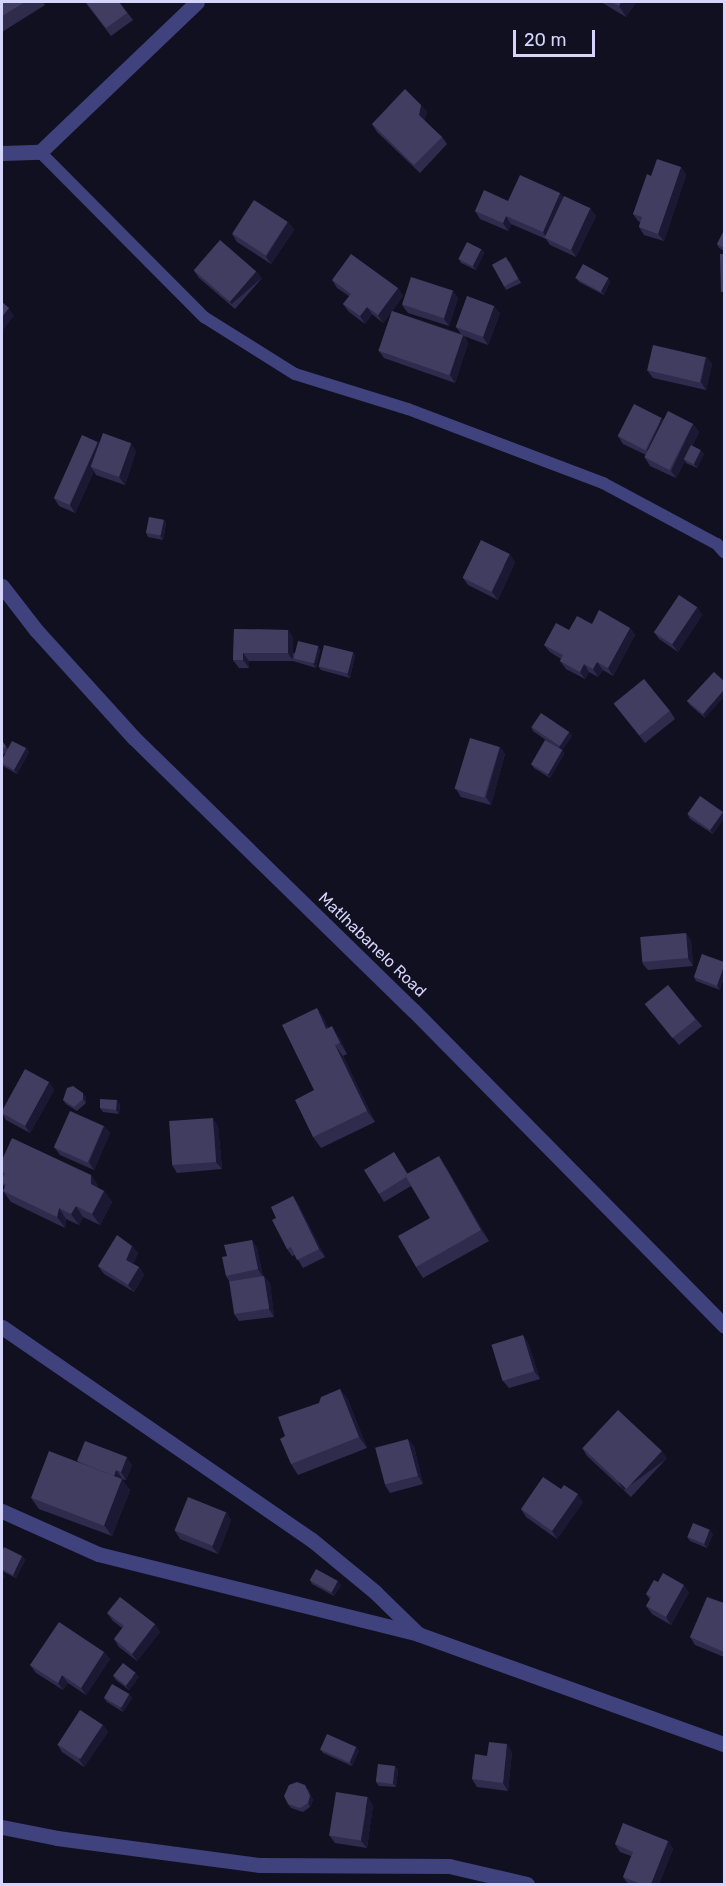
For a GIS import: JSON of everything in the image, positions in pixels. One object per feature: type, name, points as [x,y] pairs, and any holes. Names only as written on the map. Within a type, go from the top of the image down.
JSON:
[{"type":"street","points":[[2,153],[40,152],[196,2]]},
{"type":"street","name":"Matlhabanelo Road","points":[[2,586],[36,630],[134,738],[413,1010],[724,1324]]},
{"type":"street","points":[[2,1328],[312,1540],[375,1592],[418,1635]]},
{"type":"street","points":[[2,1511],[98,1554],[418,1635],[724,1744]]},
{"type":"street","points":[[2,1827],[57,1838],[260,1865],[449,1866],[527,1884]]},
{"type":"lane","points":[[40,152],[204,317],[295,374],[408,409],[603,483],[717,544],[724,552]]},
{"type":"building","points":[[2,2],[25,2],[2,16]]},
{"type":"building","points":[[86,2],[119,2],[127,13],[106,28]]},
{"type":"building","points":[[405,89],[421,105],[419,115],[442,137],[414,165],[372,124]]},
{"type":"building","points":[[657,159],[681,167],[658,234],[639,227],[642,217],[633,214],[647,174],[651,176]]},
{"type":"building","points":[[520,175],[560,193],[543,232],[506,216],[503,223],[475,211],[484,190],[508,201]]},
{"type":"building","points":[[564,196],[590,208],[571,250],[545,238]]},
{"type":"building","points":[[254,200],[288,222],[266,255],[232,234]]},
{"type":"building","points":[[724,233],[724,248],[717,244]]},
{"type":"building","points":[[220,240],[256,271],[230,302],[194,270]]},
{"type":"building","points":[[467,242],[481,249],[473,266],[458,259]]},
{"type":"building","points":[[351,254],[398,288],[378,315],[367,307],[360,316],[343,304],[351,294],[332,280]]},
{"type":"building","points":[[720,254],[724,254],[724,292],[721,292]]},
{"type":"building","points":[[506,257],[518,279],[504,287],[492,265]]},
{"type":"building","points":[[583,264],[608,278],[601,292],[575,278]]},
{"type":"building","points":[[411,277],[453,291],[444,318],[402,305]]},
{"type":"building","points":[[467,296],[494,306],[483,337],[456,327]]},
{"type":"building","points":[[2,302],[9,308],[2,317]]},
{"type":"building","points":[[392,311],[463,335],[449,375],[378,351]]},
{"type":"building","points":[[653,345],[706,357],[700,382],[647,370]]},
{"type":"building","points":[[634,404],[662,418],[645,450],[618,436]]},
{"type":"building","points":[[668,411],[693,424],[669,470],[644,457]]},
{"type":"building","points":[[103,433],[131,443],[119,477],[91,467]]},
{"type":"building","points":[[82,435],[98,442],[69,505],[54,498]]},
{"type":"building","points":[[691,445],[701,450],[694,464],[684,459]]},
{"type":"building","points":[[149,517],[164,520],[161,536],[146,533]]},
{"type":"building","points":[[481,540],[510,554],[491,592],[463,578]]},
{"type":"building","points":[[679,595],[697,607],[672,645],[654,632]]},
{"type":"building","points":[[599,610],[630,628],[608,668],[597,662],[593,669],[584,664],[580,672],[560,661],[563,655],[544,645],[556,623],[569,630],[577,616],[592,624]]},
{"type":"building","points":[[234,629],[288,630],[288,653],[243,653],[243,660],[233,660]]},
{"type":"building","points":[[298,641],[318,646],[314,664],[294,658]]},
{"type":"building","points":[[324,645],[353,652],[348,674],[319,666]]},
{"type":"building","points":[[714,672],[724,681],[724,690],[703,714],[687,701]]},
{"type":"building","points":[[644,679],[670,711],[639,735],[614,704]]},
{"type":"building","points":[[541,713],[569,732],[560,746],[531,727]]},
{"type":"building","points":[[470,738],[500,747],[484,798],[455,789]]},
{"type":"building","points":[[545,740],[562,750],[548,774],[531,764]]},
{"type":"building","points":[[12,741],[26,748],[14,770],[2,763]]},
{"type":"building","points":[[700,796],[723,812],[710,830],[687,814]]},
{"type":"building","points":[[686,933],[688,958],[642,962],[640,937]]},
{"type":"building","points":[[702,954],[724,962],[717,986],[694,977]]},
{"type":"building","points":[[668,985],[696,1019],[672,1038],[645,1004]]},
{"type":"building","points":[[317,1008],[326,1029],[332,1026],[340,1043],[335,1045],[367,1111],[313,1137],[295,1100],[314,1090],[282,1025]]},
{"type":"building","points":[[25,1069],[49,1082],[25,1126],[2,1111]]},
{"type":"building","points":[[73,1086],[83,1093],[83,1099],[74,1107],[63,1100],[67,1088]]},
{"type":"building","points":[[100,1099],[117,1100],[116,1110],[100,1108]]},
{"type":"building","points":[[70,1111],[104,1126],[88,1163],[54,1148]]},
{"type":"building","points":[[213,1118],[216,1162],[172,1165],[169,1121]]},
{"type":"building","points":[[12,1138],[91,1175],[91,1184],[104,1191],[92,1214],[76,1206],[71,1214],[59,1208],[57,1217],[3,1191],[6,1185],[2,1182],[5,1173],[2,1172],[2,1160]]},
{"type":"building","points":[[394,1152],[407,1174],[406,1177],[379,1194],[364,1170]]},
{"type":"building","points":[[439,1156],[481,1230],[416,1267],[398,1236],[430,1218],[405,1175]]},
{"type":"building","points":[[293,1196],[319,1249],[297,1260],[291,1247],[287,1249],[272,1220],[276,1218],[271,1207]]},
{"type":"building","points":[[117,1235],[132,1246],[126,1260],[139,1267],[128,1285],[98,1266]]},
{"type":"building","points":[[252,1240],[258,1269],[226,1276],[222,1257],[227,1256],[224,1245]]},
{"type":"building","points":[[264,1276],[269,1309],[235,1314],[229,1281]]},
{"type":"building","points":[[523,1335],[534,1371],[503,1381],[491,1345]]},
{"type":"building","points":[[340,1389],[359,1437],[291,1464],[280,1439],[285,1436],[278,1417],[319,1403],[321,1397]]},
{"type":"building","points":[[618,1410],[662,1451],[626,1489],[583,1448]]},
{"type":"building","points":[[408,1439],[418,1476],[385,1485],[375,1448]]},
{"type":"building","points":[[85,1441],[127,1457],[121,1472],[116,1470],[114,1476],[77,1461]]},
{"type":"building","points":[[49,1451],[122,1479],[104,1526],[31,1498]]},
{"type":"building","points":[[543,1477],[561,1489],[564,1485],[578,1494],[552,1531],[521,1509]]},
{"type":"building","points":[[188,1497],[226,1512],[213,1546],[175,1530]]},
{"type":"building","points":[[693,1523],[710,1530],[704,1544],[687,1537]]},
{"type":"building","points":[[4,1547],[22,1556],[13,1575],[2,1569]]},
{"type":"building","points":[[316,1569],[338,1581],[332,1592],[310,1580]]},
{"type":"building","points":[[663,1573],[684,1585],[666,1617],[646,1606],[651,1597],[646,1594],[654,1580],[658,1582]]},
{"type":"building","points":[[120,1597],[155,1624],[132,1654],[114,1639],[124,1626],[107,1613]]},
{"type":"building","points":[[707,1597],[724,1603],[724,1652],[690,1637]]},
{"type":"building","points":[[59,1622],[104,1652],[81,1688],[62,1675],[58,1683],[30,1665]]},
{"type":"building","points":[[123,1663],[136,1673],[126,1685],[113,1676]]},
{"type":"building","points":[[112,1684],[129,1694],[121,1708],[104,1698]]},
{"type":"building","points":[[80,1710],[103,1725],[80,1759],[58,1744]]},
{"type":"building","points":[[327,1734],[356,1747],[349,1763],[320,1750]]},
{"type":"building","points":[[489,1742],[507,1744],[503,1783],[472,1779],[475,1754],[487,1756]]},
{"type":"building","points":[[378,1764],[395,1766],[393,1784],[376,1782]]},
{"type":"building","points":[[297,1782],[305,1785],[310,1796],[308,1803],[300,1808],[288,1804],[284,1796],[289,1785]]},
{"type":"building","points":[[336,1792],[368,1797],[361,1840],[329,1835]]},
{"type":"building","points":[[623,1823],[668,1841],[651,1884],[641,1884],[623,1877],[633,1852],[615,1844]]}]
